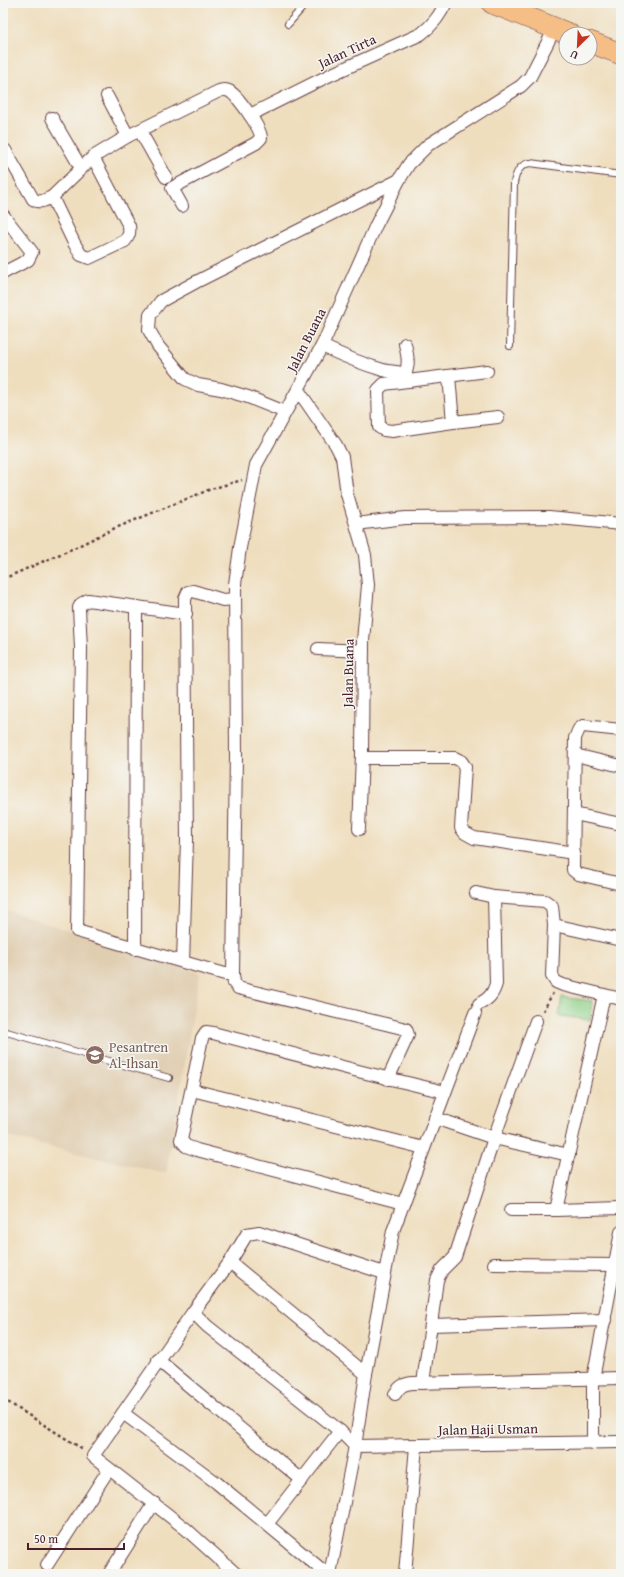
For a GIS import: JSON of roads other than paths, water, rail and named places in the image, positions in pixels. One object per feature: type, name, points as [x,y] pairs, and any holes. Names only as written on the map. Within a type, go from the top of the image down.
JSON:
[{"type":"highway","points":[[496,4],[558,29]]},
{"type":"highway","points":[[598,45],[621,54]]},
{"type":"street","name":"Jalan Tirta","points":[[250,115],[330,75],[421,34],[430,28],[438,19],[446,3]]},
{"type":"street","name":"Jalan Buana","points":[[359,829],[362,758],[363,651],[368,585],[364,555],[347,494],[342,456],[336,444],[298,390],[322,346],[376,225],[399,180],[410,164],[428,145],[521,86],[530,77],[558,37]]},
{"type":"street","points":[[5,150],[34,198],[38,202],[42,202],[52,197],[93,157],[128,136],[224,90],[234,94],[260,131],[261,138],[259,141],[172,188],[182,206]]},
{"type":"street","points":[[107,96],[128,136]]},
{"type":"street","points":[[52,118],[81,168]]},
{"type":"street","points":[[140,131],[166,176]]},
{"type":"street","points":[[52,197],[81,255],[89,258],[125,241],[129,237],[129,226],[93,157]]},
{"type":"street","points":[[285,412],[248,397],[221,389],[198,385],[185,380],[158,346],[150,330],[150,315],[161,301],[196,282],[399,180]]},
{"type":"street","points":[[3,215],[32,252],[28,260],[3,273]]},
{"type":"street","points":[[405,344],[408,359],[407,377]]},
{"type":"street","points":[[322,346],[348,358],[407,377]]},
{"type":"street","points":[[487,371],[449,376],[407,377],[384,384],[379,387],[377,393],[379,427],[384,430],[392,431],[498,417]]},
{"type":"street","points":[[449,376],[453,422]]},
{"type":"street","points":[[298,390],[256,465],[240,548],[235,584],[236,754],[234,983],[238,988],[406,1029],[408,1035],[406,1043],[388,1079]]},
{"type":"street","points":[[356,524],[405,518],[548,517],[621,524]]},
{"type":"street","points":[[183,962],[187,840],[185,599],[188,592],[193,591],[223,600],[235,599]]},
{"type":"street","points":[[186,614],[88,600],[81,604],[79,608],[81,648],[77,931],[225,974],[233,974]]},
{"type":"street","points":[[135,949],[136,607]]},
{"type":"street","points":[[318,649],[363,651]]},
{"type":"street","points":[[621,730],[583,726],[579,729],[575,738],[573,870],[578,874],[621,884]]},
{"type":"street","points":[[575,755],[621,766]]},
{"type":"street","points":[[362,758],[455,758],[461,761],[465,767],[461,828],[465,834],[474,838],[574,853]]},
{"type":"street","points":[[574,814],[621,824]]},
{"type":"street","points":[[476,893],[494,897],[545,902],[552,906],[554,925],[552,976],[556,982],[562,985],[621,999]]},
{"type":"street","points":[[122,1412],[217,1483],[328,1574],[355,1446],[366,1374],[393,1231],[477,1009],[494,992],[496,984],[494,897]]},
{"type":"street","points":[[554,925],[621,940]]},
{"type":"street","points":[[556,1210],[604,995]]},
{"type":"street","points":[[423,1383],[437,1280],[442,1270],[454,1257],[494,1138],[536,1021]]},
{"type":"street","points":[[403,1204],[186,1146],[181,1140],[200,1043],[206,1032],[214,1033],[388,1079],[445,1092]]},
{"type":"street","points":[[192,1090],[424,1148]]},
{"type":"street","points":[[435,1118],[494,1138],[569,1155]]},
{"type":"street","points":[[511,1210],[621,1208]]},
{"type":"street","points":[[236,1574],[186,1529],[93,1456],[158,1360],[230,1262],[247,1234],[259,1232],[384,1273]]},
{"type":"street","points":[[593,1443],[593,1379],[621,1232]]},
{"type":"street","points":[[230,1262],[366,1374]]},
{"type":"street","points":[[494,1264],[615,1265]]},
{"type":"street","points":[[193,1312],[207,1326],[340,1431],[355,1446]]},
{"type":"street","points":[[431,1325],[605,1320]]},
{"type":"street","points":[[158,1360],[302,1480]]},
{"type":"street","points":[[395,1394],[399,1387],[403,1384],[621,1378]]},
{"type":"street","points":[[267,1524],[340,1431]]},
{"type":"street","name":"Jalan Haji Usman","points":[[355,1446],[621,1442]]},
{"type":"street","points":[[405,1574],[416,1446]]},
{"type":"street","points":[[47,1565],[109,1469]]},
{"type":"street","points":[[109,1574],[154,1503]]},
{"type":"lane","points":[[288,24],[303,7],[304,3]]},
{"type":"lane","points":[[510,346],[514,183],[519,169],[524,164],[530,164],[621,175]]},
{"type":"lane","points":[[3,1031],[169,1078]]},
{"type":"place","name":"Pesantren Al-Ihsan","points":[[95,1055]]}]
